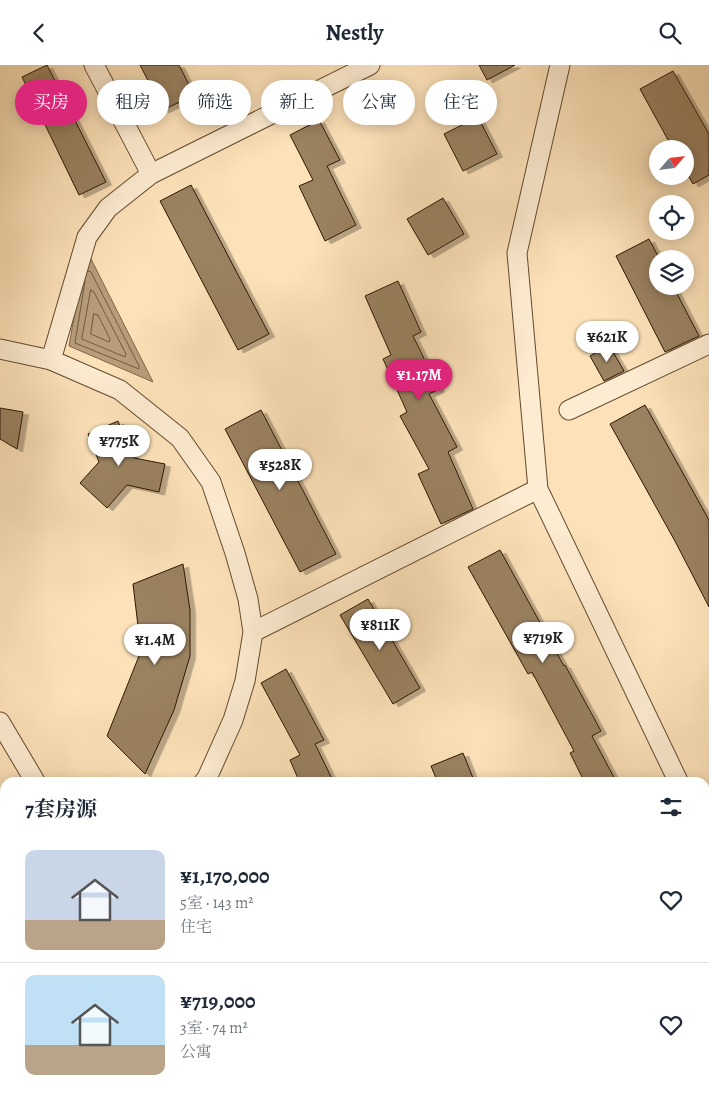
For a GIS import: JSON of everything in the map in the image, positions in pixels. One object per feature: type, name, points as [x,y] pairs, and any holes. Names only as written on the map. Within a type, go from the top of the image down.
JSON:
[{"type":"street","points":[[94,65],[152,174]]},
{"type":"street","points":[[51,360],[87,237],[108,208],[152,174],[370,65]]},
{"type":"street","points":[[560,65],[517,253],[538,489],[675,777]]},
{"type":"street","points":[[569,410],[709,344]]},
{"type":"street","points":[[0,349],[51,360],[120,390],[180,438],[211,482],[238,562],[248,599],[253,632],[245,681],[236,712],[211,777]]},
{"type":"street","points":[[253,632],[538,489]]},
{"type":"street","points":[[0,722],[32,777]]},
{"type":"water","points":[[90,257],[153,382],[69,346],[83,265]]},
{"type":"building","points":[[47,65],[55,80],[23,80],[22,77]]},
{"type":"building","points":[[140,65],[179,65],[186,80],[179,80],[179,102],[169,107],[169,80],[148,80]]},
{"type":"building","points":[[479,65],[515,65],[487,80]]},
{"type":"building","points":[[673,71],[709,134],[709,175],[694,183],[694,140],[668,140],[640,89]]},
{"type":"building","points":[[45,125],[77,125],[106,182],[79,195]]},
{"type":"building","points":[[309,125],[322,125],[340,160],[327,166],[356,225],[325,241],[299,186],[313,180],[290,135]]},
{"type":"building","points":[[462,125],[482,125],[497,154],[463,171],[444,134]]},
{"type":"building","points":[[191,185],[269,334],[238,350],[160,201]]},
{"type":"building","points":[[443,198],[464,234],[428,255],[407,219]]},
{"type":"building","points":[[649,239],[655,250],[649,250],[649,295],[678,295],[699,336],[665,352],[616,256]]},
{"type":"building","points":[[398,281],[421,332],[413,336],[439,389],[429,394],[457,447],[448,452],[473,509],[441,524],[418,474],[429,469],[400,416],[407,412],[383,359],[391,355],[365,296]]},
{"type":"building","points":[[609,345],[624,371],[604,381],[590,356]]},
{"type":"building","points":[[645,405],[709,520],[709,607],[610,424]]},
{"type":"building","points":[[0,408],[23,412],[17,449],[0,439]]},
{"type":"building","points":[[261,410],[336,554],[300,572],[225,429]]},
{"type":"building","points":[[118,421],[134,458],[165,464],[159,492],[127,485],[107,508],[80,483],[99,462],[88,434]]},
{"type":"building","points":[[500,550],[601,731],[592,736],[614,777],[582,777],[570,753],[574,751],[532,672],[528,674],[468,567]]},
{"type":"building","points":[[183,564],[190,610],[190,656],[174,710],[145,774],[107,736],[141,651],[133,584]]},
{"type":"building","points":[[368,599],[420,688],[393,704],[340,615]]},
{"type":"building","points":[[286,669],[324,740],[315,744],[331,777],[297,777],[290,760],[300,755],[261,683]]},
{"type":"building","points":[[463,753],[473,777],[436,777],[431,766]]}]
